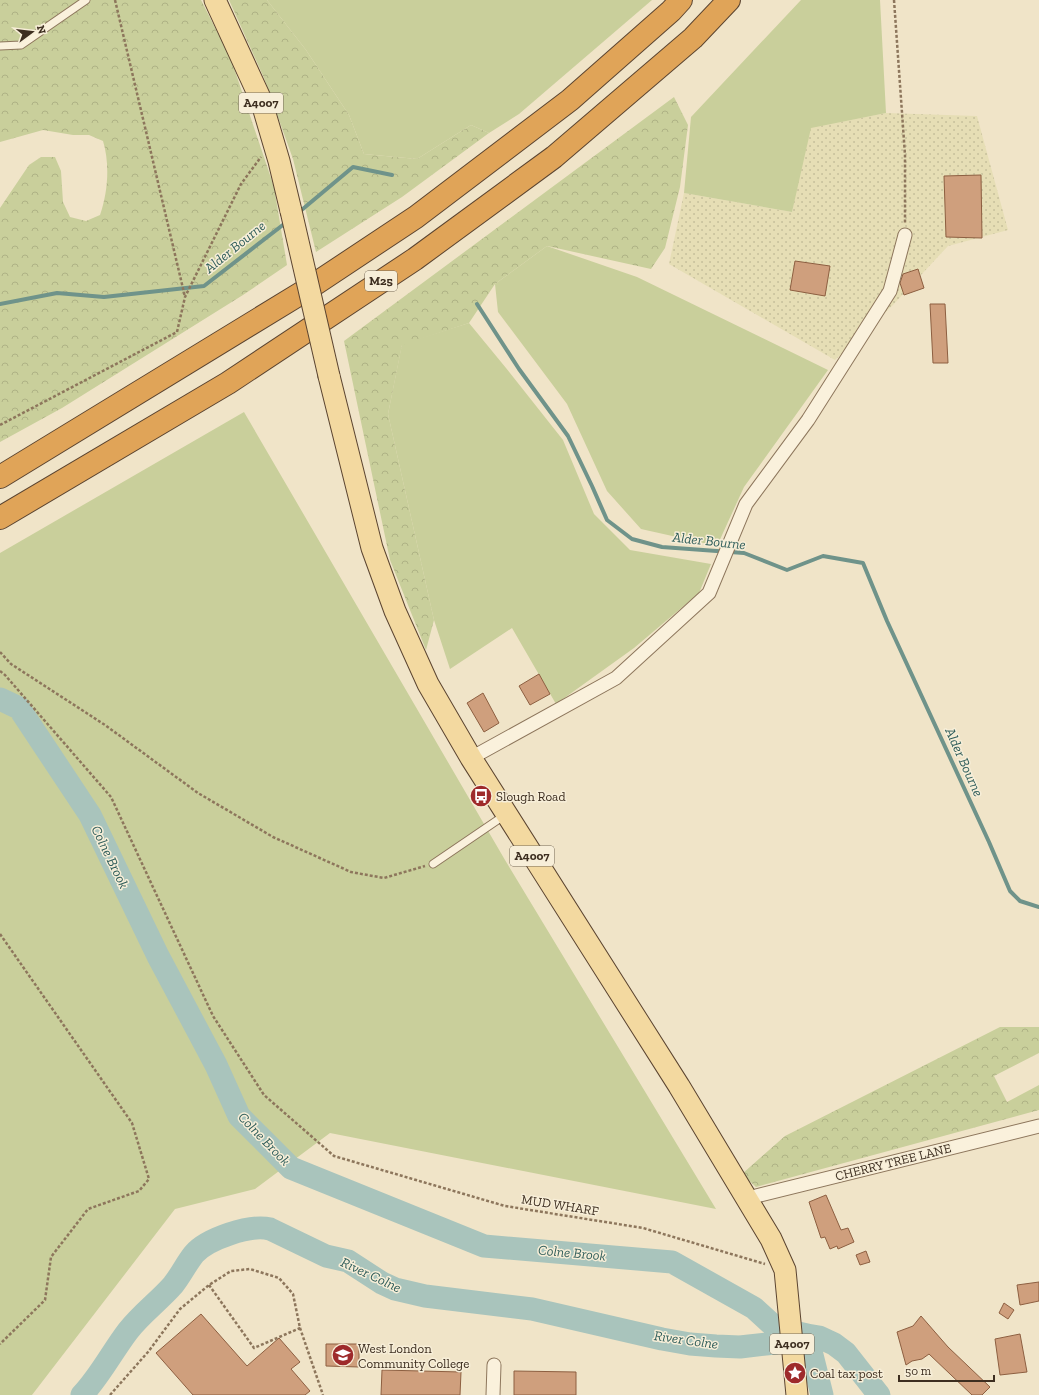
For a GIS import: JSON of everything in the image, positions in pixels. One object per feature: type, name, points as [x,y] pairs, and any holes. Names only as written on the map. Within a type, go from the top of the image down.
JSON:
[{"type":"highway","name":"M25","points":[[0,477],[303,292],[416,217],[570,100],[671,11],[681,0]]},
{"type":"highway","name":"M25","points":[[0,518],[228,383],[415,259],[554,157],[693,38],[729,0]]},
{"type":"main road","name":"A4007","points":[[215,0],[261,100],[279,161],[372,548],[395,610],[428,684],[471,758],[679,1086],[748,1198],[771,1239],[785,1270],[796,1386]]},
{"type":"street","points":[[471,758],[616,678],[709,593],[746,504],[808,420],[890,291],[905,235]]},
{"type":"street","name":"CHERRY TREE LANE","points":[[748,1198],[1039,1126]]},
{"type":"street","points":[[492,1395],[494,1365]]},
{"type":"lane","points":[[0,46],[21,45],[86,0]]},
{"type":"lane","points":[[433,864],[506,815]]},
{"type":"path","points":[[115,0],[185,297]]},
{"type":"path","points":[[894,0],[905,155],[905,235]]},
{"type":"path","points":[[0,425],[177,332],[185,297],[241,184],[272,141]]},
{"type":"path","points":[[0,652],[11,664],[105,725],[198,793],[273,837],[350,872],[384,878],[433,864]]},
{"type":"path","name":"MUD WHARF","points":[[0,671],[110,797],[213,1016],[264,1095],[334,1156],[505,1206],[643,1228],[785,1270]]},
{"type":"path","points":[[0,934],[132,1123],[149,1179],[139,1191],[88,1209],[51,1257],[45,1300],[0,1344]]},
{"type":"path","points":[[110,1395],[148,1352],[180,1309],[209,1285],[231,1271],[250,1269],[279,1278],[293,1294],[300,1328],[323,1395]]},
{"type":"path","points":[[209,1285],[254,1348],[300,1328]]},
{"type":"shaded area","points":[[886,113],[977,116],[1008,230],[948,246],[893,305],[835,360],[669,264],[684,193],[792,212],[807,128]]},
{"type":"green space","points":[[0,0],[201,0],[231,59],[274,187],[287,265],[243,295],[62,408],[0,442],[0,208],[29,165],[41,157],[55,157],[61,171],[63,202],[70,217],[86,221],[100,215],[105,197],[107,159],[103,141],[89,135],[73,135],[43,130],[0,142]]},
{"type":"green space","points":[[229,0],[267,0],[306,50],[349,115],[364,154],[417,159],[471,125],[489,133],[402,197],[316,252],[293,159],[264,78]]},
{"type":"green space","points":[[267,0],[652,0],[519,114],[489,133],[471,125],[417,159],[364,154],[349,115],[306,50]]},
{"type":"green space","points":[[801,0],[880,0],[886,113],[811,128],[792,212],[684,193],[691,117]]},
{"type":"green space","points":[[674,97],[688,125],[680,187],[665,248],[651,269],[547,246],[495,284],[469,323],[402,345],[388,414],[434,620],[426,650],[390,560],[344,341]]},
{"type":"green space","points":[[547,246],[637,277],[828,370],[744,487],[717,546],[641,529],[607,491],[567,404],[498,312],[495,284]]},
{"type":"green space","points":[[469,323],[563,440],[594,514],[630,550],[711,564],[699,593],[634,648],[556,704],[512,628],[450,669],[434,620],[388,414],[402,344]]},
{"type":"green space","points":[[244,412],[505,860],[716,1209],[330,1133],[255,1189],[175,1209],[32,1395],[0,1395],[0,553]]},
{"type":"green space","points":[[1000,1027],[1039,1027],[1039,1053],[994,1076],[1007,1102],[1039,1085],[1039,1110],[756,1187],[742,1174],[785,1136]]},
{"type":"building","points":[[981,175],[982,238],[946,237],[944,176]]},
{"type":"building","points":[[795,261],[830,266],[825,296],[790,290]]},
{"type":"building","points":[[918,269],[924,288],[904,295],[900,283],[903,274]]},
{"type":"building","points":[[930,304],[945,304],[948,363],[933,363]]},
{"type":"building","points":[[539,674],[550,694],[530,705],[519,686]]},
{"type":"building","points":[[483,693],[499,723],[484,732],[467,703]]},
{"type":"building","points":[[826,1195],[841,1230],[848,1228],[854,1242],[838,1249],[837,1246],[830,1249],[825,1237],[821,1238],[809,1202]]},
{"type":"building","points":[[866,1251],[870,1262],[860,1265],[856,1255]]},
{"type":"building","points":[[1039,1282],[1039,1301],[1020,1305],[1017,1285]]},
{"type":"building","points":[[1004,1303],[1014,1310],[1008,1319],[999,1313]]},
{"type":"building","points":[[201,1314],[247,1366],[279,1338],[300,1362],[291,1369],[310,1391],[305,1395],[193,1395],[156,1353]]},
{"type":"building","points":[[921,1316],[948,1347],[990,1387],[982,1395],[972,1395],[929,1354],[922,1359],[912,1361],[906,1365],[897,1332],[913,1326]]},
{"type":"building","points":[[1020,1334],[1027,1372],[1000,1375],[995,1339]]},
{"type":"building","name":"West London Community College","points":[[326,1344],[359,1344],[359,1367],[326,1366]]},
{"type":"building","points":[[382,1370],[461,1372],[460,1395],[381,1395]]},
{"type":"building","points":[[514,1371],[576,1372],[576,1395],[514,1395]]},
{"type":"waterway","name":"Alder Bourne","points":[[298,213],[353,167],[392,175]]},
{"type":"waterway","name":"Alder Bourne","points":[[0,304],[57,293],[104,297],[204,286],[288,221]]},
{"type":"waterway","name":"Alder Bourne","points":[[477,304],[519,369],[568,436],[607,520],[632,539],[662,547],[744,553],[787,570],[823,556],[863,563],[887,621],[989,842],[1010,891],[1020,901],[1039,907]]},
{"type":"waterway","name":"Colne Brook","points":[[0,699],[19,708],[90,815],[158,956],[216,1065],[239,1116],[291,1168],[484,1246],[672,1262],[754,1308],[776,1328],[807,1335],[822,1395]]},
{"type":"waterway","name":"River Colne","points":[[82,1395],[95,1380],[128,1331],[173,1285],[194,1254],[200,1248],[229,1234],[262,1228],[270,1229],[326,1256],[348,1261],[382,1283],[395,1289],[425,1296],[532,1309],[690,1344],[740,1347],[775,1343],[807,1335],[819,1337],[834,1344],[846,1353],[879,1395]]},
{"type":"place","name":"Slough Road","points":[[481,796]]},
{"type":"place","name":"West London Community College","points":[[343,1355]]},
{"type":"place","name":"Coal tax post","points":[[795,1373]]}]
